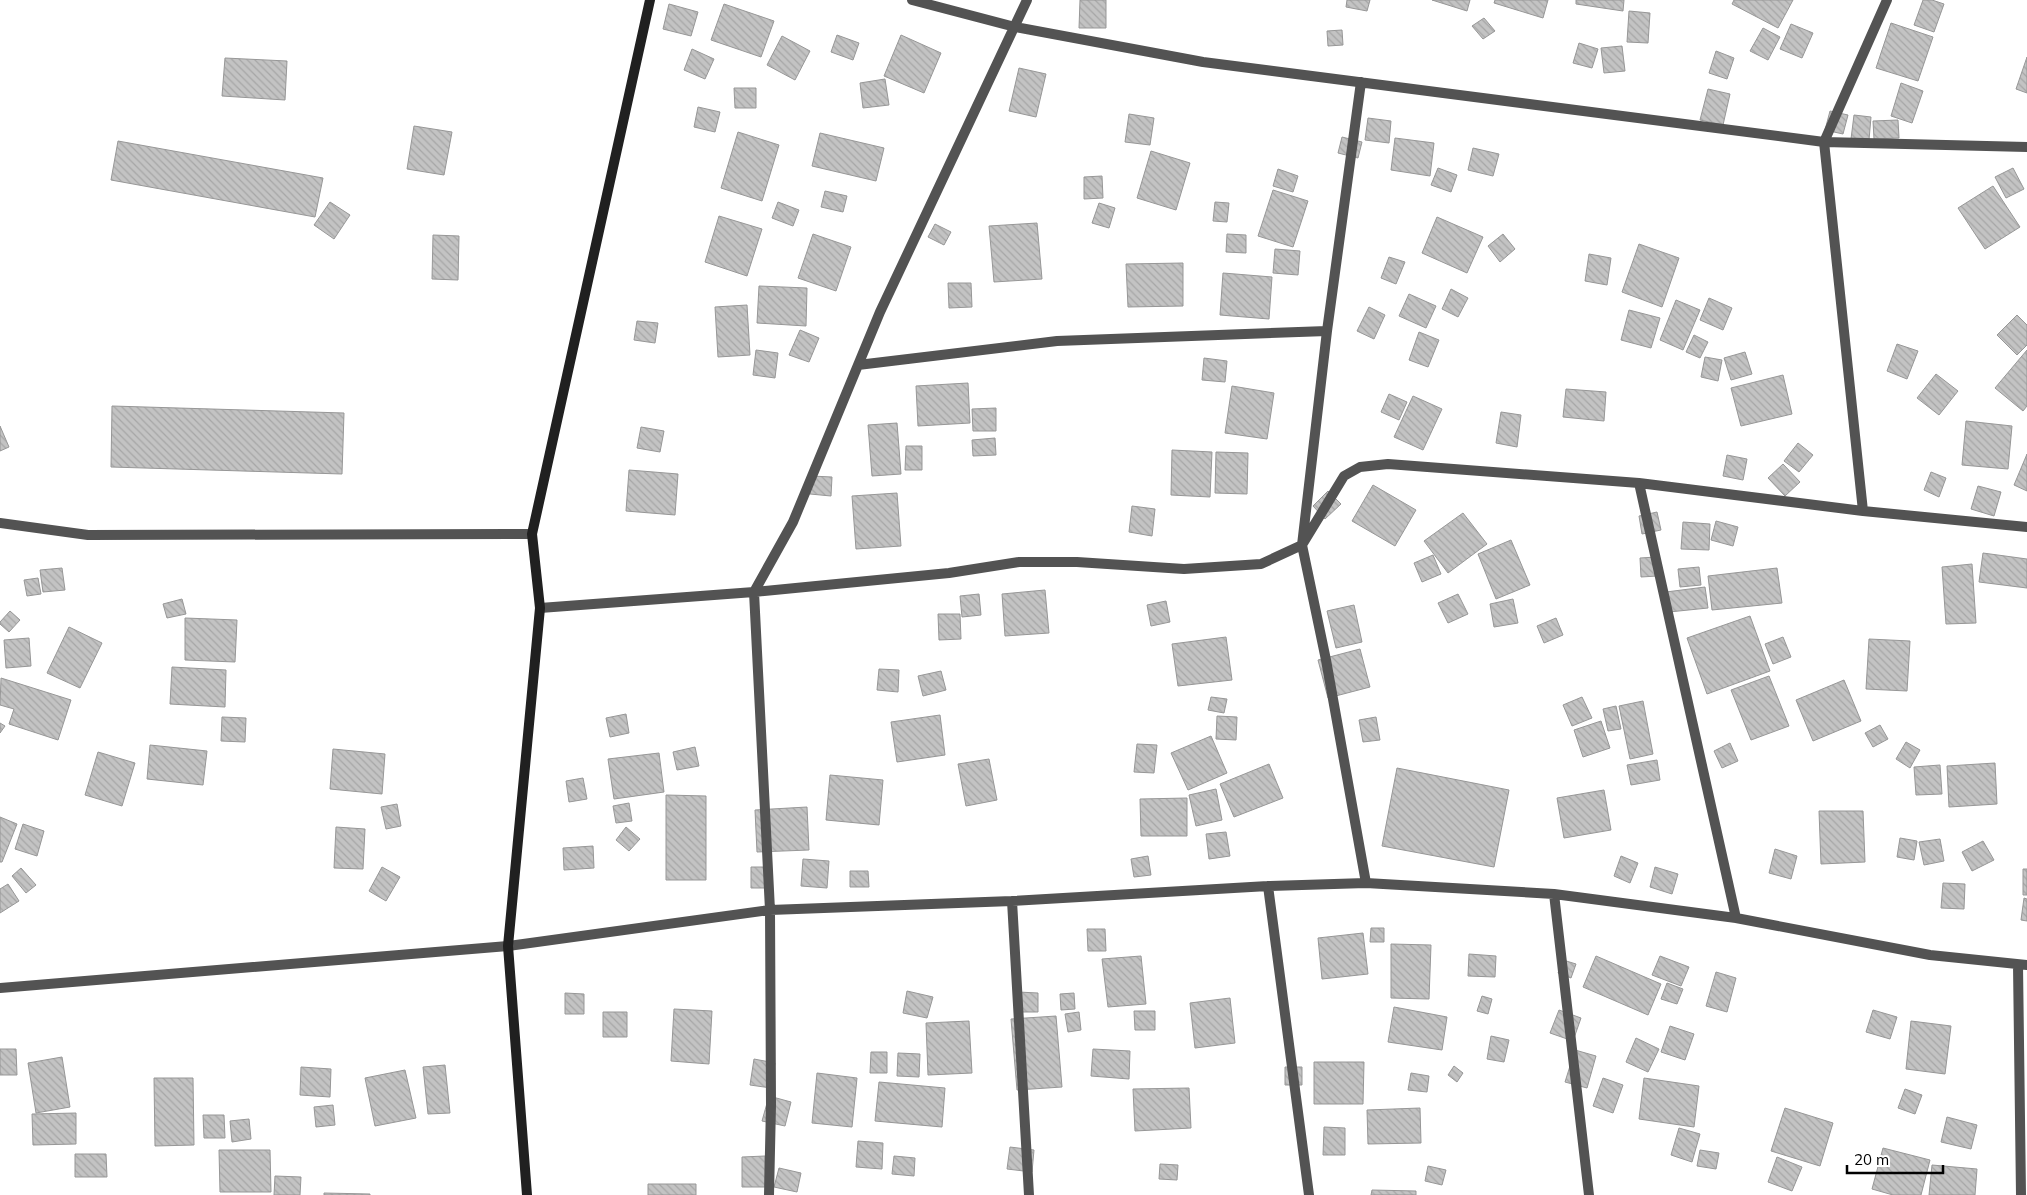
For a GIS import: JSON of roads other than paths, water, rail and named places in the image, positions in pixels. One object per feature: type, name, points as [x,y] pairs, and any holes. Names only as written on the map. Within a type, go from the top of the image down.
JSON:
[{"type":"street","points":[[527,1195],[508,946],[540,608],[532,534],[650,0]]},
{"type":"street","points":[[912,0],[1016,27],[1203,62],[1824,142],[2027,147]]},
{"type":"street","points":[[769,1195],[771,1105],[770,910],[754,592],[793,522],[880,312],[1016,27],[1027,0]]},
{"type":"street","points":[[1863,511],[1824,142],[1887,0]]},
{"type":"street","points":[[1360,82],[1327,331],[1302,545],[1326,660],[1366,883]]},
{"type":"street","points":[[858,364],[1056,341],[1327,331]]},
{"type":"street","points":[[540,608],[754,592],[949,573],[1019,562],[1077,562],[1184,569],[1228,568],[1261,564],[1302,545],[1344,476],[1360,466],[1388,464],[1639,483],[1863,511],[2027,527]]},
{"type":"street","points":[[1639,483],[1736,918]]},
{"type":"street","points":[[0,523],[88,535],[532,534]]},
{"type":"street","points":[[0,988],[508,946],[770,910],[1012,901],[1268,886],[1366,883],[1554,894],[1736,918],[1930,955],[2022,965],[2021,1195]]},
{"type":"street","points":[[1268,886],[1310,1195]]},
{"type":"street","points":[[1554,894],[1589,1195]]},
{"type":"street","points":[[1012,901],[1029,1195]]}]
